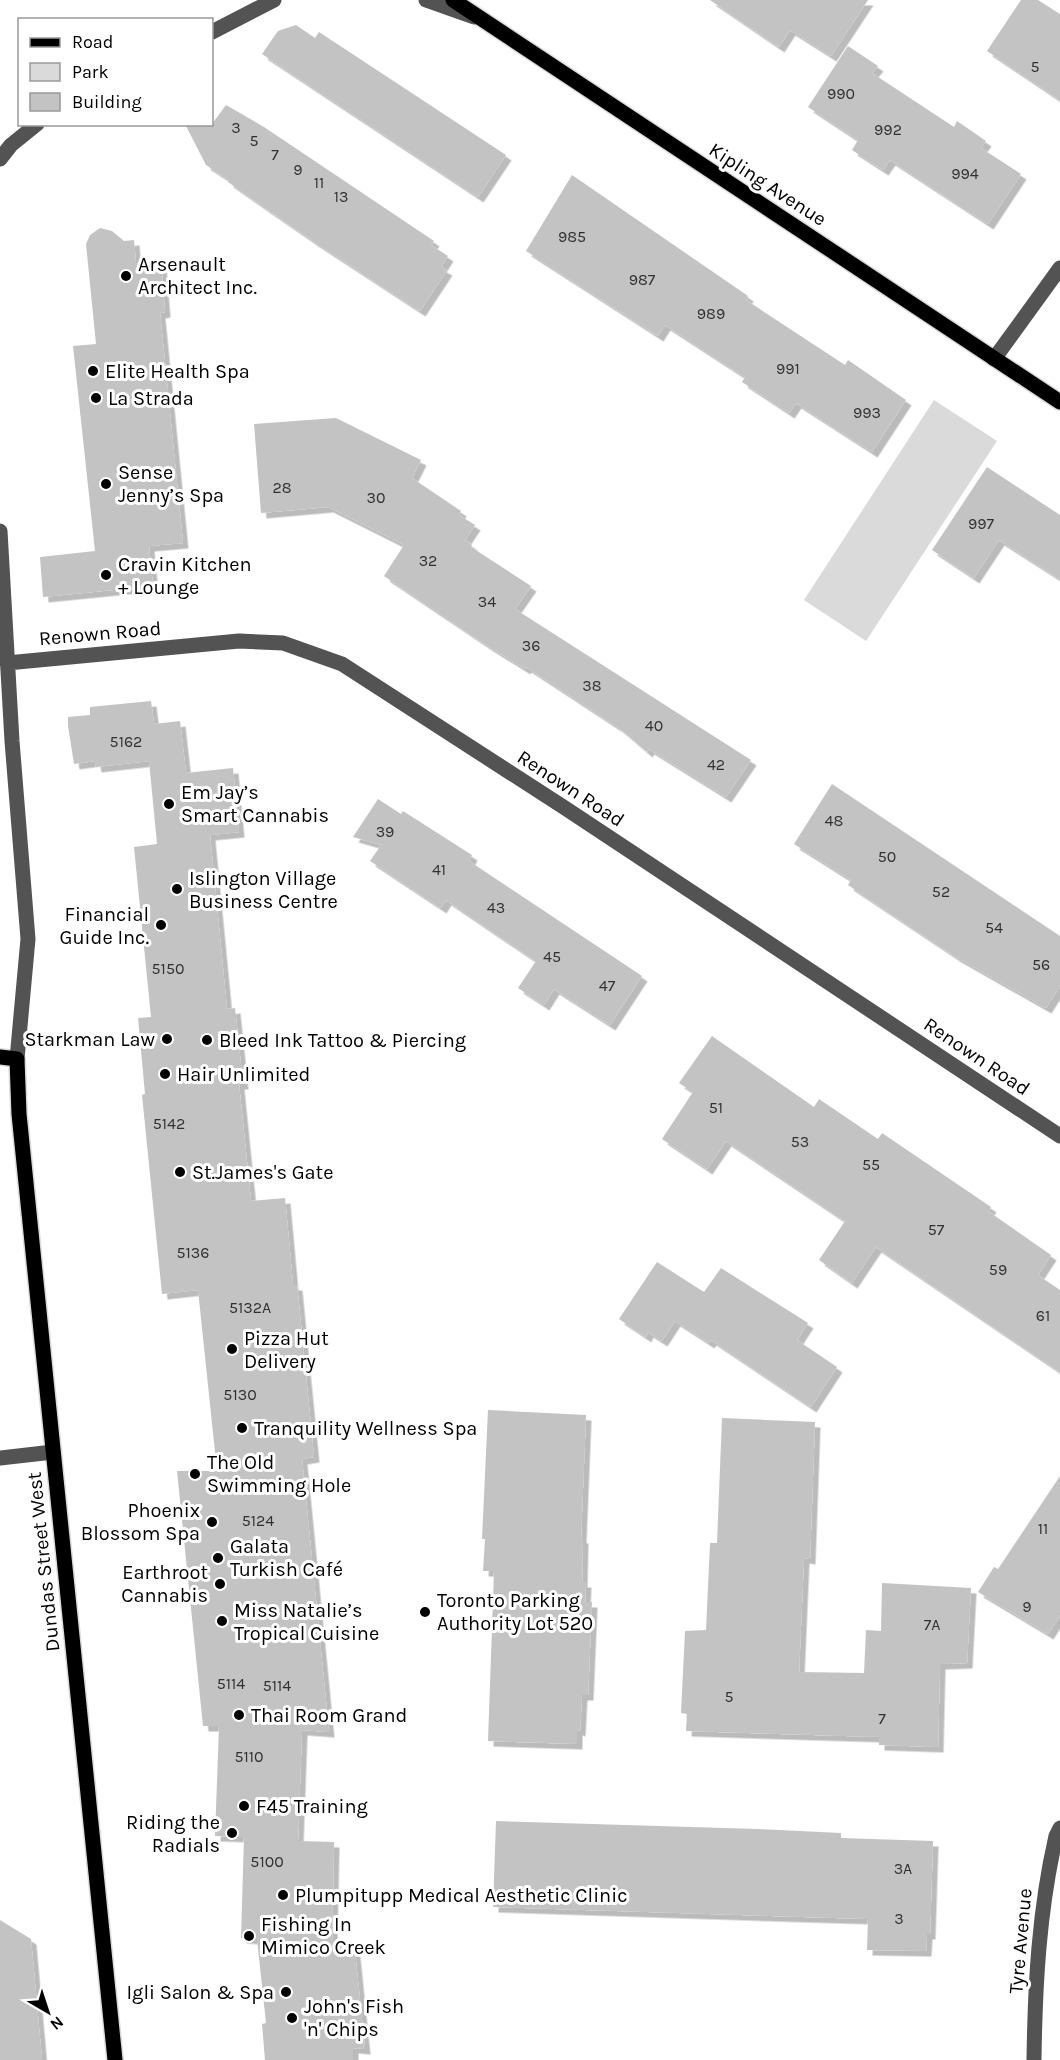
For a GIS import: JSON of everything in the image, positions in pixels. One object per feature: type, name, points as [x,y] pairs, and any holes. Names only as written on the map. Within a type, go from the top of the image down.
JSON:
[{"type":"main road","name":"Kipling Avenue","points":[[453,0],[1060,402]]},
{"type":"main road","points":[[0,1057],[17,1059]]},
{"type":"main road","name":"Dundas Street West","points":[[17,1059],[19,1114],[115,2060]]},
{"type":"street","points":[[213,31],[274,0]]},
{"type":"street","points":[[426,0],[489,23]]},
{"type":"street","points":[[0,159],[11,145],[35,126]]},
{"type":"street","points":[[994,359],[1060,268]]},
{"type":"street","name":"Dundas Street West","points":[[0,531],[28,939],[17,1059]]},
{"type":"street","name":"Renown Road","points":[[8,663],[239,641],[283,643],[342,664],[565,808],[1060,1136]]},
{"type":"street","points":[[0,1458],[53,1452]]},
{"type":"street","name":"Tyre Avenue","points":[[1034,2060],[1036,1962],[1044,1893],[1056,1836],[1060,1828]]},
{"type":"green space","points":[[934,400],[997,441],[866,641],[804,600]]},
{"type":"building","points":[[710,0],[868,0],[831,56],[790,30],[779,47]]},
{"type":"building","points":[[1021,0],[1038,0],[1060,14],[1060,100],[987,51]]},
{"type":"building","points":[[296,25],[315,38],[319,32],[506,155],[478,197],[262,54],[278,31]]},
{"type":"building","points":[[848,46],[878,66],[872,73],[954,127],[957,121],[986,141],[981,148],[1021,174],[988,224],[890,160],[883,170],[852,150],[858,140],[808,107]]},
{"type":"building","points":[[226,105],[264,127],[434,241],[431,245],[448,256],[441,267],[447,270],[420,311],[313,241],[206,165],[186,126],[213,126]]},
{"type":"building","points":[[572,175],[748,296],[746,300],[845,365],[848,360],[906,400],[872,452],[796,403],[789,413],[742,382],[745,377],[665,325],[658,336],[526,251]]},
{"type":"building","points":[[100,228],[112,231],[124,241],[134,240],[136,264],[161,262],[165,312],[160,313],[183,543],[149,546],[153,586],[43,597],[40,557],[95,551],[73,346],[96,344],[86,244],[90,235]]},
{"type":"building","points":[[336,418],[421,460],[412,478],[461,511],[459,515],[475,525],[465,540],[472,545],[471,547],[531,586],[515,609],[751,760],[726,797],[649,749],[647,752],[619,728],[526,667],[525,669],[488,646],[384,576],[404,545],[328,507],[261,513],[254,424]]},
{"type":"building","points":[[987,467],[1060,515],[1060,579],[999,540],[974,578],[932,550]]},
{"type":"building","points":[[151,701],[154,724],[180,721],[186,773],[233,768],[239,832],[210,835],[227,1009],[235,1008],[243,1084],[239,1084],[251,1201],[285,1198],[293,1285],[297,1285],[314,1457],[302,1459],[329,1732],[302,1730],[298,1841],[334,1842],[332,1941],[354,1942],[365,2049],[353,2048],[353,2060],[265,2060],[262,2024],[266,2023],[257,1939],[241,1938],[244,1837],[215,1836],[219,1726],[203,1726],[177,1471],[217,1471],[198,1290],[162,1294],[142,1095],[145,1094],[138,1018],[151,1017],[134,847],[157,844],[149,761],[96,767],[95,761],[74,764],[68,726],[68,717],[90,715],[90,707]]},
{"type":"building","points":[[832,784],[1060,936],[1060,986],[1046,1008],[956,957],[848,885],[851,880],[794,844]]},
{"type":"building","points":[[378,799],[401,814],[403,811],[472,855],[469,861],[642,976],[610,1025],[554,989],[544,1005],[518,988],[536,961],[446,900],[441,908],[370,861],[381,845],[353,837]]},
{"type":"building","points":[[712,1036],[814,1107],[819,1099],[878,1139],[882,1133],[991,1207],[988,1211],[1051,1255],[1038,1275],[1060,1290],[1060,1372],[876,1247],[852,1283],[819,1260],[845,1221],[726,1141],[707,1169],[662,1139],[693,1092],[679,1083]]},
{"type":"building","points":[[657,1262],[704,1292],[721,1268],[808,1323],[797,1340],[837,1367],[811,1407],[711,1340],[709,1343],[675,1321],[662,1341],[648,1332],[646,1337],[619,1319]]},
{"type":"building","points":[[488,1410],[586,1415],[581,1538],[583,1538],[582,1582],[586,1582],[585,1602],[592,1602],[588,1695],[582,1695],[577,1744],[488,1741],[494,1571],[483,1571],[485,1539],[482,1539]]},
{"type":"building","points":[[722,1418],[815,1422],[810,1559],[804,1558],[799,1672],[864,1673],[866,1630],[881,1631],[882,1583],[971,1588],[967,1663],[940,1664],[938,1747],[879,1745],[879,1737],[686,1731],[687,1714],[681,1713],[685,1631],[706,1630],[710,1543],[717,1543]]},
{"type":"building","points":[[1060,1476],[1060,1615],[1048,1634],[978,1592],[994,1567],[998,1569]]},
{"type":"building","points":[[496,1821],[758,1829],[841,1833],[841,1838],[933,1841],[930,1934],[927,1934],[926,1951],[867,1950],[868,1919],[493,1907]]},
{"type":"building","points":[[0,1920],[31,1939],[42,2060],[0,2060]]},
{"type":"place","name":"Arsenault Architect Inc.","points":[[126,276]]},
{"type":"place","name":"Elite Health Spa","points":[[93,371]]},
{"type":"place","name":"La Strada","points":[[96,398]]},
{"type":"place","name":"Sense Jenny’s Spa","points":[[106,484]]},
{"type":"place","name":"Cravin Kitchen + Lounge","points":[[106,575]]},
{"type":"place","name":"Em Jay’s Smart Cannabis","points":[[169,804]]},
{"type":"place","name":"Islington Village Business Centre","points":[[177,889]]},
{"type":"place","name":"Financial Guide Inc.","points":[[161,925]]},
{"type":"place","name":"Starkman Law","points":[[167,1039]]},
{"type":"place","name":"Bleed Ink Tattoo & Piercing","points":[[207,1040]]},
{"type":"place","name":"Hair Unlimited","points":[[165,1074]]},
{"type":"place","name":"St.James's Gate","points":[[180,1172]]},
{"type":"place","name":"Pizza Hut Delivery","points":[[232,1349]]},
{"type":"place","name":"Tranquility Wellness Spa","points":[[242,1428]]},
{"type":"place","name":"The Old Swimming Hole","points":[[195,1474]]},
{"type":"place","name":"Phoenix Blossom Spa","points":[[212,1522]]},
{"type":"place","name":"Galata Turkish Café","points":[[218,1558]]},
{"type":"place","name":"Earthroot Cannabis","points":[[220,1584]]},
{"type":"place","name":"Toronto Parking Authority Lot 520","points":[[425,1612]]},
{"type":"place","name":"Miss Natalie’s Tropical Cuisine","points":[[222,1621]]},
{"type":"place","name":"Thai Room Grand","points":[[239,1715]]},
{"type":"place","name":"F45 Training","points":[[244,1806]]},
{"type":"place","name":"Riding the Radials","points":[[232,1833]]},
{"type":"place","name":"Plumpitupp Medical Aesthetic Clinic","points":[[283,1895]]},
{"type":"place","name":"Fishing In Mimico Creek","points":[[249,1936]]},
{"type":"place","name":"Igli Salon & Spa","points":[[286,1992]]},
{"type":"place","name":"John's Fish 'n' Chips","points":[[292,2018]]}]
